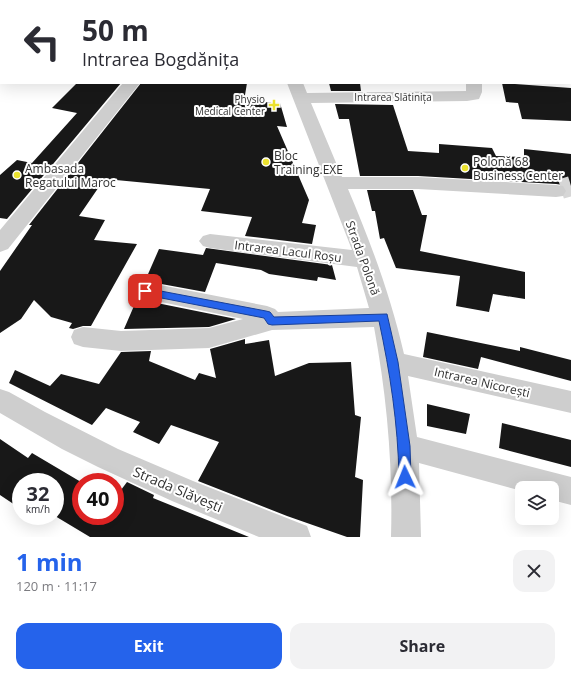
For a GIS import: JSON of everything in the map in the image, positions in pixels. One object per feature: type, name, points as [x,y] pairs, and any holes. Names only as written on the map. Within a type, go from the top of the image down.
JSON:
[{"type":"street","points":[[0,244],[131,84]]},
{"type":"street","name":"Intrarea Slătinița","points":[[298,90],[467,96],[473,95],[474,84]]},
{"type":"street","name":"Strada Polonă","points":[[298,90],[366,260],[383,317],[393,362],[404,446],[406,537]]},
{"type":"street","points":[[334,183],[418,183],[563,191]]},
{"type":"street","name":"Intrarea Lacul Roșu","points":[[210,241],[366,260]]},
{"type":"street","points":[[145,291],[266,315],[272,321]]},
{"type":"street","points":[[83,337],[121,341],[209,338],[272,321],[383,317]]},
{"type":"street","name":"Intrarea Nicorești","points":[[393,362],[571,402]]},
{"type":"street","name":"Strada Slăvești","points":[[0,400],[28,417],[135,470],[190,495],[296,537]]},
{"type":"street","points":[[404,446],[571,491]]},
{"type":"building","points":[[76,84],[120,84],[7,219],[0,218],[0,175],[17,160],[32,163],[77,113],[52,108]]},
{"type":"building","points":[[140,84],[247,84],[244,101],[280,103],[287,127],[277,126],[309,200],[302,223],[316,225],[312,244],[245,236],[252,217],[201,211],[210,189],[116,180],[114,183],[103,181],[79,216],[105,220],[94,240],[137,244],[91,326],[83,326],[73,329],[69,328],[72,323],[51,317],[34,300],[21,319],[0,333],[0,271],[32,225],[29,225]]},
{"type":"building","points":[[329,84],[360,84],[361,91],[331,91]]},
{"type":"building","points":[[502,84],[571,88],[571,121],[522,119],[518,103],[506,102]]},
{"type":"building","name":"Polonă 68 Business Center","points":[[335,104],[393,105],[408,151],[439,153],[439,144],[492,148],[496,156],[524,157],[524,149],[571,154],[571,190],[567,190],[563,185],[556,184],[418,176],[360,176],[349,119],[339,119]]},
{"type":"building","points":[[367,190],[413,190],[422,215],[427,215],[420,251],[525,272],[525,299],[493,294],[489,312],[456,306],[460,276],[396,268],[384,238],[380,239],[375,211],[372,211]]},
{"type":"building","points":[[206,248],[332,265],[336,280],[318,277],[317,281],[269,274],[261,270],[216,263],[205,292],[145,281],[159,249],[203,255]]},
{"type":"building","points":[[137,299],[236,319],[209,327],[124,329]]},
{"type":"building","points":[[427,332],[520,351],[520,347],[571,360],[571,381],[481,357],[478,369],[423,357]]},
{"type":"building","points":[[245,339],[245,344],[269,340],[275,376],[309,363],[351,362],[355,415],[361,417],[355,477],[363,480],[360,537],[347,537],[287,516],[198,481],[219,442],[171,425],[159,444],[133,432],[140,422],[106,408],[92,425],[9,383],[15,370],[50,386],[61,374],[99,384],[121,352],[151,351],[149,361],[195,380],[199,373],[216,378],[210,349]]},
{"type":"building","points":[[427,404],[470,414],[466,434],[427,426]]},
{"type":"building","points":[[502,423],[571,440],[571,467],[499,448]]},
{"type":"building","points":[[0,439],[28,458],[32,453],[72,477],[72,525],[124,525],[124,486],[127,482],[154,495],[153,498],[249,537],[90,537],[64,521],[64,473],[12,473],[12,503],[0,495]]},
{"type":"tunnel","points":[[561,189],[571,186]]},
{"type":"place","name":"Physio Medical Center","points":[[274,105]]},
{"type":"place","name":"Bloc Training.EXE","points":[[266,162]]},
{"type":"place","name":"Polonă 68 Business Center","points":[[465,168]]},
{"type":"place","name":"Ambasada Regatului Maroc","points":[[17,175]]},
{"type":"route","points":[[145,291],[266,315],[272,321],[383,317],[393,362],[404,446],[405,477]]}]
